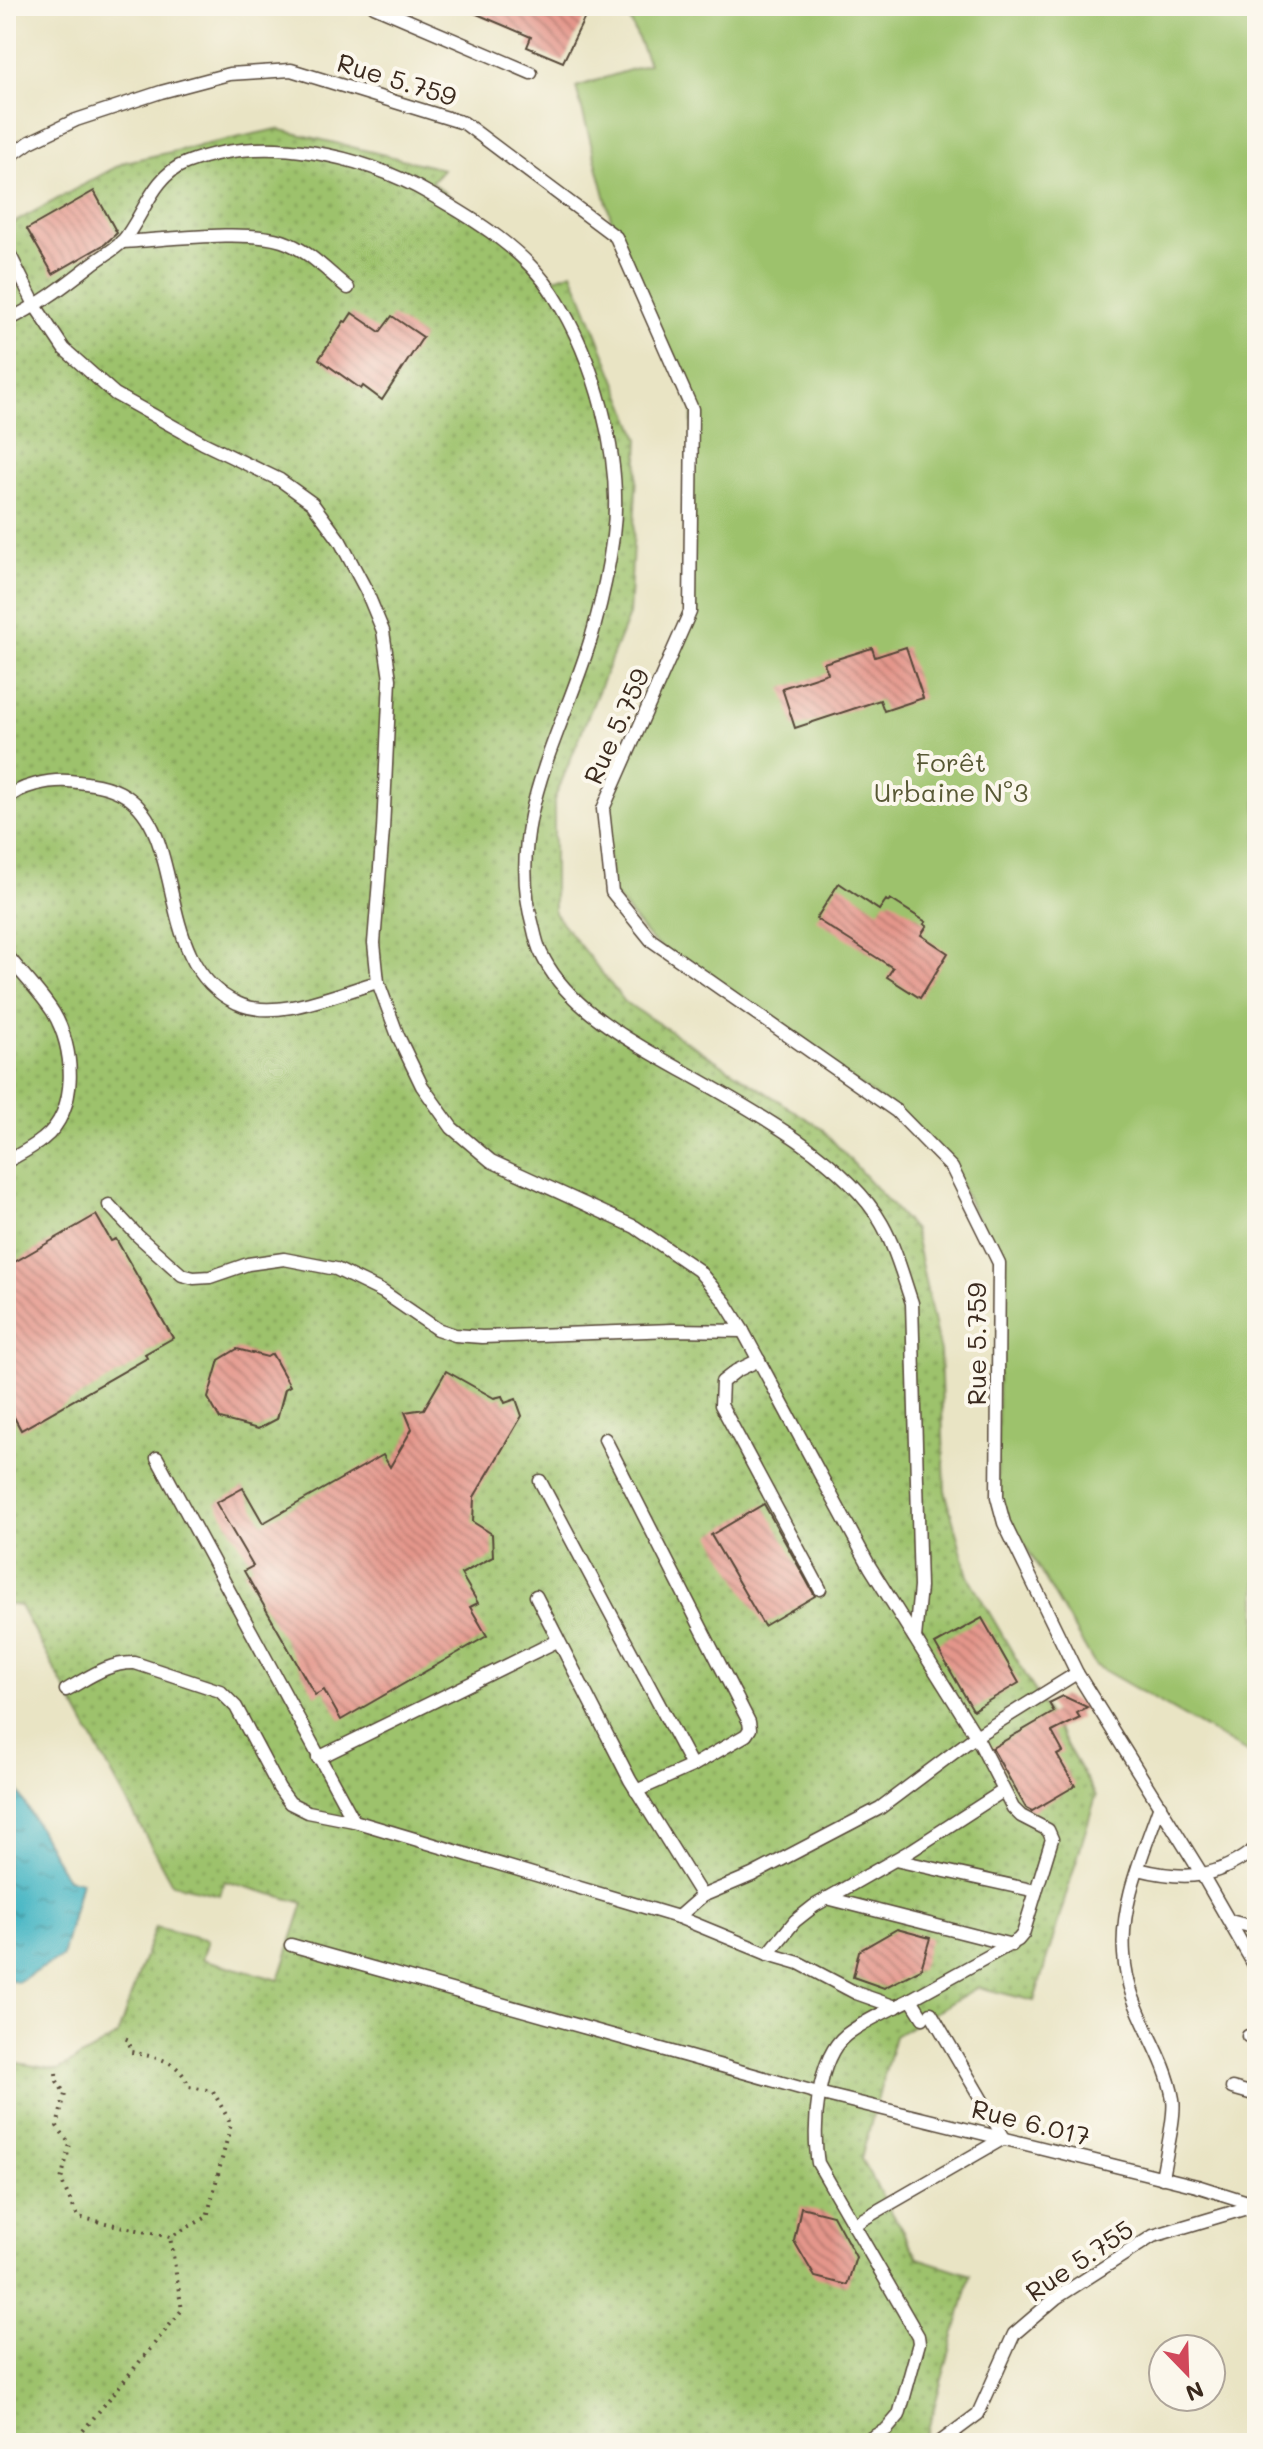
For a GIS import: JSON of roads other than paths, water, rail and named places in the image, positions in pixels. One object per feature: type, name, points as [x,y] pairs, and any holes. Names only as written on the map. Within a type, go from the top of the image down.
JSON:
[{"type":"lane","points":[[374,6],[531,73]]},
{"type":"lane","name":"Rue 5.759","points":[[6,159],[30,142],[76,120],[161,92],[229,74],[291,70],[464,123],[616,237],[692,409],[690,612],[603,809],[612,892],[651,940],[896,1111],[952,1168],[999,1263],[997,1497],[1004,1523],[1077,1673],[1160,1805],[1257,1970]]},
{"type":"lane","points":[[6,321],[36,307],[121,242],[158,184],[182,164],[233,151],[301,149],[357,162],[411,183],[475,220],[523,260],[552,291],[579,344],[600,403],[612,461],[614,533],[594,630],[535,794],[524,852],[527,906],[541,953],[561,984],[602,1024],[806,1144],[854,1187],[881,1222],[898,1259],[912,1303],[920,1587],[915,1638]]},
{"type":"lane","points":[[121,242],[255,236],[284,242],[310,257],[348,288]]},
{"type":"lane","points":[[6,247],[36,307],[64,349],[115,394],[203,443],[280,480],[312,503],[340,541],[383,631],[390,679],[374,943],[378,982],[398,1036],[422,1086],[452,1128],[491,1161],[635,1227],[698,1270],[725,1302],[870,1567],[976,1736],[1013,1808],[1021,1816],[1048,1830],[1052,1839],[1023,1934],[1012,1945],[846,2035],[833,2050],[818,2093],[818,2163],[918,2336],[919,2343],[899,2415],[887,2429],[862,2443]]},
{"type":"lane","points":[[8,795],[52,780],[95,783],[127,797],[144,815],[156,837],[184,939],[195,966],[215,991],[238,1004],[255,1010],[277,1010],[378,982]]},
{"type":"lane","points":[[6,954],[54,1014],[70,1065],[69,1094],[60,1116],[45,1138],[6,1162]]},
{"type":"lane","points":[[109,1205],[182,1275],[210,1277],[248,1264],[284,1259],[336,1269],[362,1280],[437,1329],[455,1335],[743,1331]]},
{"type":"lane","points":[[759,1360],[722,1382],[721,1405],[820,1589]]},
{"type":"lane","points":[[605,1439],[750,1729],[746,1735],[692,1766],[636,1791]]},
{"type":"lane","points":[[157,1458],[354,1821]]},
{"type":"lane","points":[[540,1481],[692,1766]]},
{"type":"lane","points":[[536,1596],[636,1791],[702,1896]]},
{"type":"lane","points":[[318,1758],[557,1641]]},
{"type":"lane","points":[[66,1690],[106,1668],[135,1663],[220,1691],[236,1707],[279,1788],[290,1803],[308,1812],[354,1821],[678,1917],[768,1954],[799,1963],[856,1993],[896,2007]]},
{"type":"lane","points":[[678,1917],[702,1896],[752,1875],[880,1808],[976,1736],[1077,1673]]},
{"type":"lane","points":[[768,1954],[795,1921],[827,1898],[895,1860],[1003,1791]]},
{"type":"lane","points":[[1160,1805],[1125,1919],[1124,1953],[1128,1985],[1137,2012],[1164,2067],[1174,2101],[1162,2178]]},
{"type":"lane","points":[[1138,1869],[1170,1876],[1203,1876],[1250,1860],[1257,1847]]},
{"type":"lane","points":[[895,1860],[1036,1891]]},
{"type":"lane","points":[[827,1898],[1012,1945]]},
{"type":"lane","points":[[1230,1921],[1257,1928]]},
{"type":"lane","name":"Rue 6.017","points":[[291,1945],[818,2093],[1176,2181],[1257,2205]]},
{"type":"lane","points":[[853,2225],[1004,2138],[927,2016],[911,1999]]},
{"type":"lane","points":[[1232,2088],[1257,2095]]},
{"type":"lane","name":"Rue 5.755","points":[[939,2443],[978,2414],[1014,2334],[1056,2298],[1153,2236],[1257,2205]]},
{"type":"lane","points":[[713,2443],[735,2443]]},
{"type":"water","points":[[6,1770],[67,1879],[81,1881],[62,1957],[17,1982],[6,1978]]},
{"type":"park label","name":"Forêt Urbaine N°3","points":[[951,777]]}]
